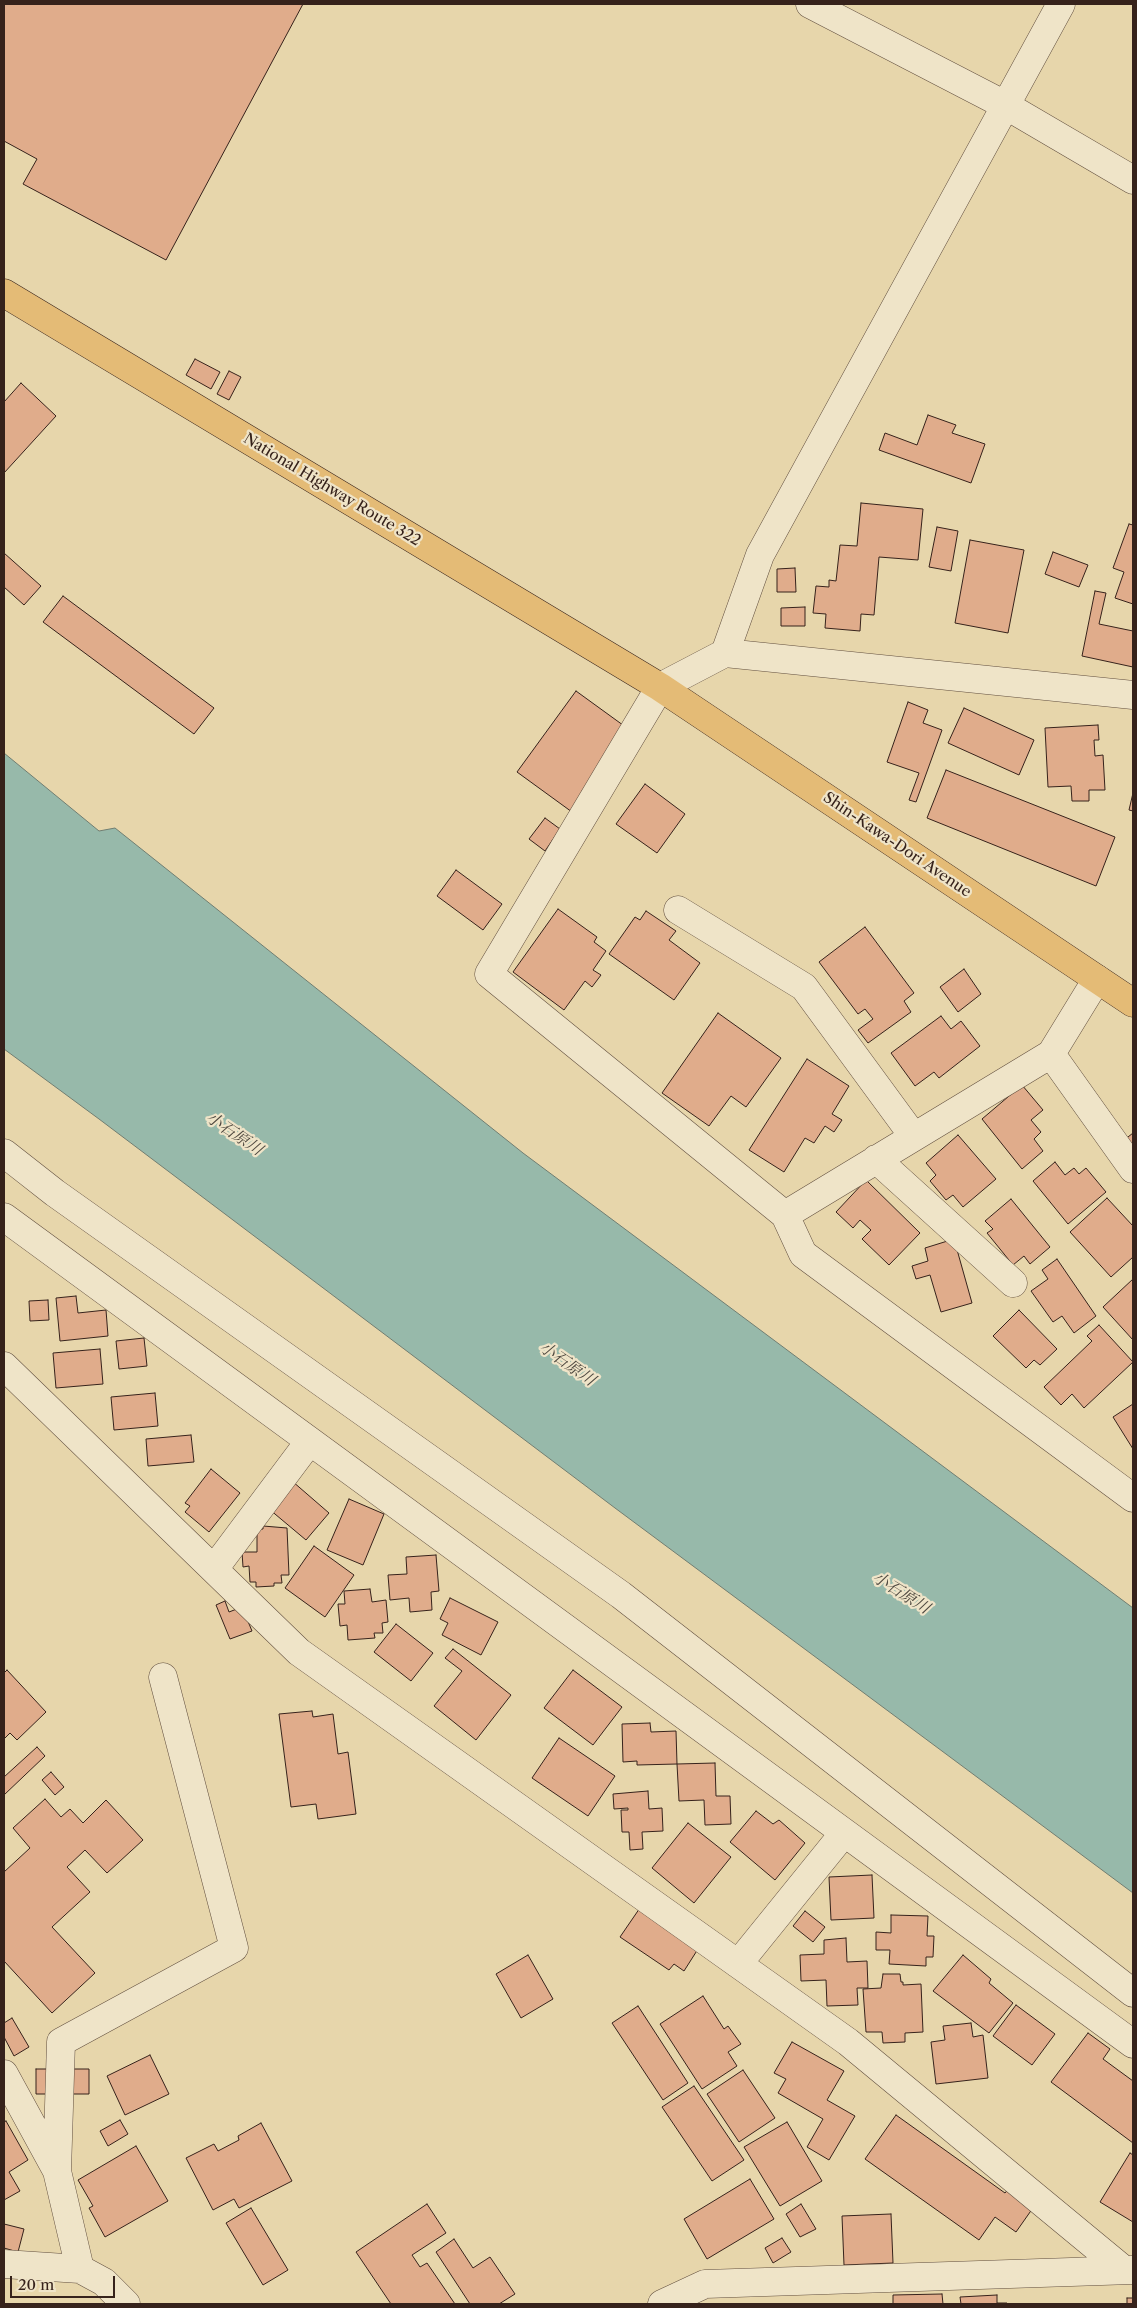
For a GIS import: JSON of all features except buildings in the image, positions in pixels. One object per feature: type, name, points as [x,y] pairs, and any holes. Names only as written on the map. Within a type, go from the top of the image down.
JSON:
[{"type":"highway","name":"National Highway Route 322","points":[[4,293],[660,687]]},
{"type":"highway","name":"Shin-Kawa-Dori Avenue","points":[[660,687],[1133,1003]]},
{"type":"street","points":[[810,4],[1005,106],[1133,180]]},
{"type":"street","points":[[725,653],[760,555],[1061,4]]},
{"type":"street","points":[[1133,695],[725,653],[660,687],[489,974],[785,1215],[803,1254],[1133,1498]]},
{"type":"street","points":[[678,910],[804,987],[914,1137]]},
{"type":"street","points":[[785,1215],[1051,1054],[1097,979]]},
{"type":"street","points":[[1051,1054],[1133,1169]]},
{"type":"street","points":[[4,1153],[55,1192],[621,1595],[1133,1993]]},
{"type":"street","points":[[876,1160],[1013,1283]]},
{"type":"street","points":[[4,1217],[1133,2044]]},
{"type":"street","points":[[4,1366],[299,1652],[848,2042],[1129,2270]]},
{"type":"street","points":[[214,1569],[309,1442]]},
{"type":"street","points":[[80,2269],[58,2171],[61,2042],[234,1948],[163,1677]]},
{"type":"street","points":[[738,1964],[844,1833]]},
{"type":"street","points":[[4,2074],[58,2171]]},
{"type":"street","points":[[4,2264],[80,2269],[104,2282],[126,2304]]},
{"type":"street","points":[[662,2304],[705,2284],[1129,2270]]},
{"type":"water","name":"小石原川","points":[[4,753],[99,831],[115,828],[523,1153],[1133,1608],[1133,1893],[615,1508],[4,1049]]}]
